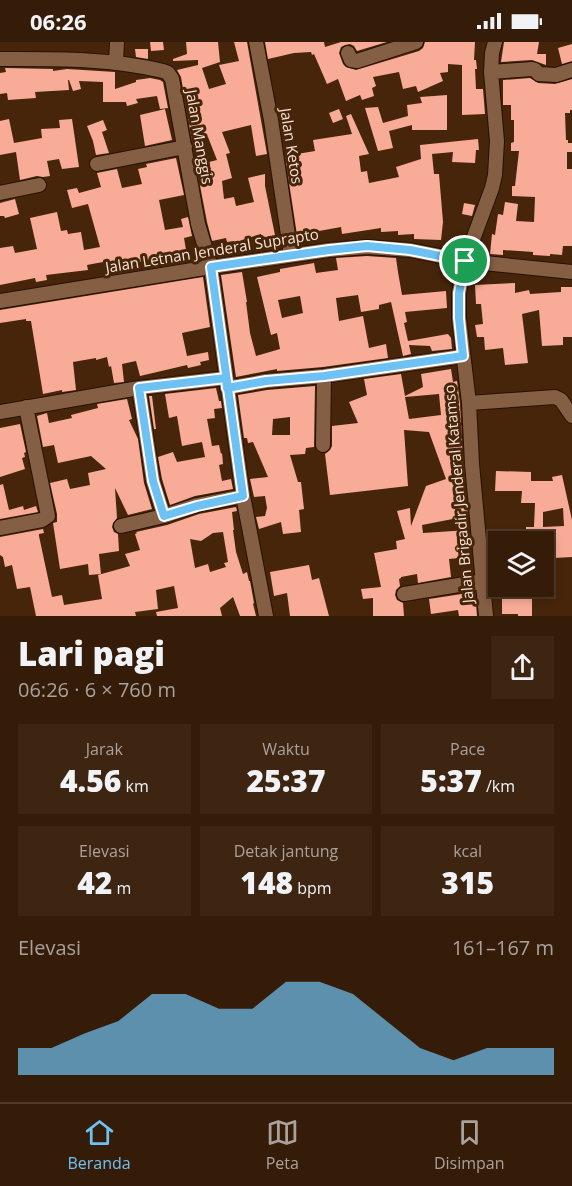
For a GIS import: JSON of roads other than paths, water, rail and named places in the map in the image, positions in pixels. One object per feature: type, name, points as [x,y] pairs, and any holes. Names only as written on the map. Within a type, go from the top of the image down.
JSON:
[{"type":"street","points":[[116,63],[117,42]]},
{"type":"street","name":"Jalan Ketos","points":[[256,42],[271,120],[291,255]]},
{"type":"street","points":[[348,53],[351,60],[357,61],[416,42]]},
{"type":"street","name":"Jalan Brigadir Jenderal Katamso","points":[[486,616],[472,464],[469,403],[459,318],[459,293],[465,261],[495,175],[497,141],[490,72],[495,42]]},
{"type":"street","name":"Jalan Manggis","points":[[0,58],[116,63],[163,71],[172,79],[198,224],[211,267],[243,496],[266,616]]},
{"type":"street","points":[[490,72],[532,69],[539,74],[556,75],[572,70]]},
{"type":"street","points":[[97,164],[185,147]]},
{"type":"street","points":[[0,193],[39,185]]},
{"type":"street","name":"Jalan Letnan Jenderal Suprapto","points":[[0,301],[291,255],[367,246],[410,250],[465,261],[572,272]]},
{"type":"street","points":[[0,412],[139,388],[324,376],[463,356]]},
{"type":"street","points":[[323,445],[324,376]]},
{"type":"street","points":[[139,388],[153,481],[164,516]]},
{"type":"street","points":[[469,403],[555,398],[561,400],[572,416]]},
{"type":"street","points":[[0,528],[42,520],[48,516],[26,407]]},
{"type":"street","points":[[121,526],[243,496]]},
{"type":"street","points":[[404,594],[483,581]]}]
